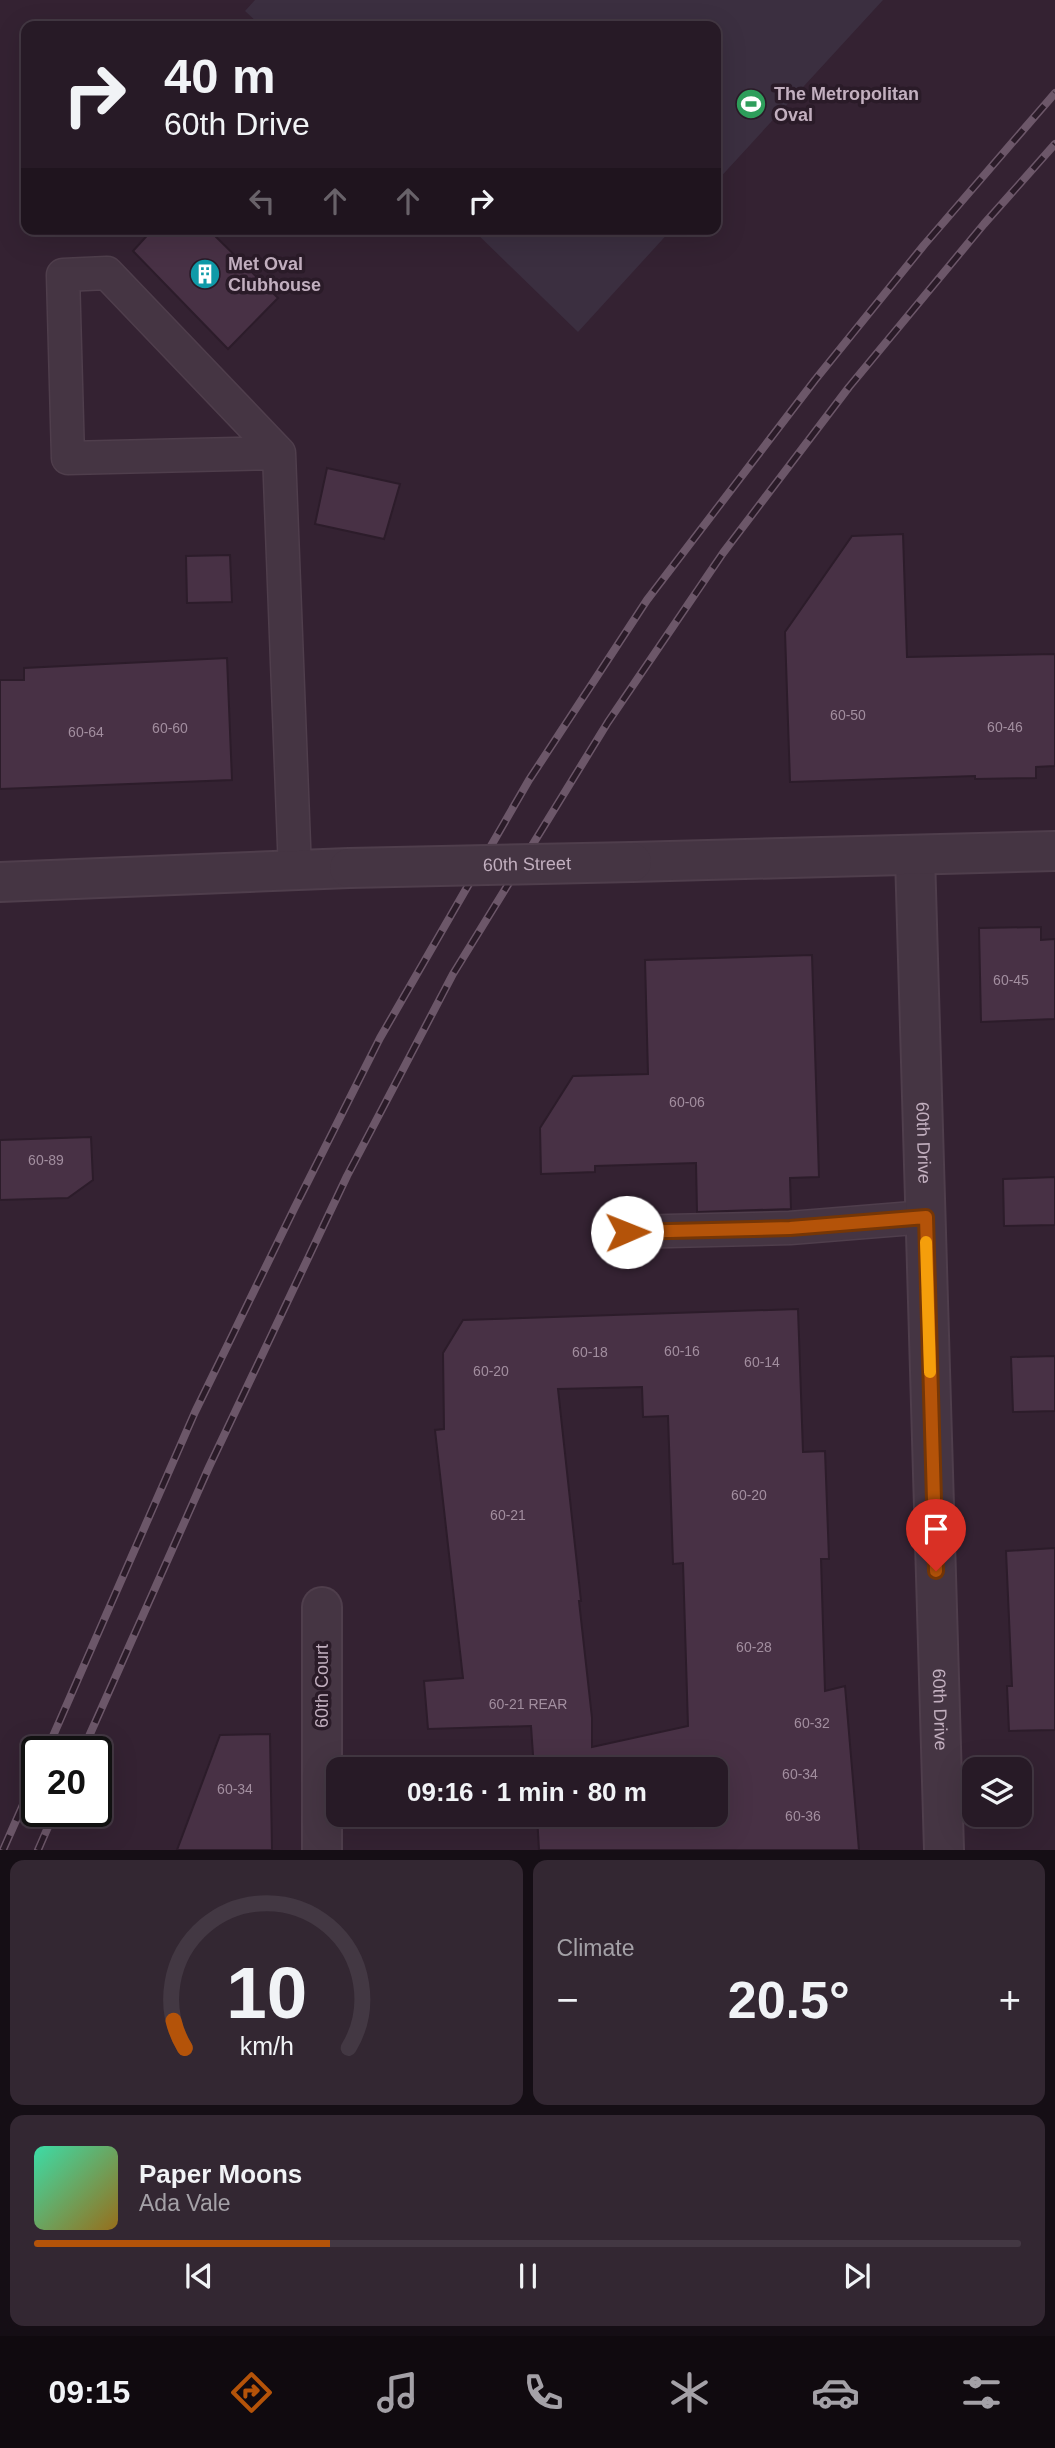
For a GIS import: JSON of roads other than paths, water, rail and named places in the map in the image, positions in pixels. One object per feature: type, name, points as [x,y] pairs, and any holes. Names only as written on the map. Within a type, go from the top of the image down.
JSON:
[{"type":"street","name":"60th Street","points":[[0,882],[349,867],[1055,851]]},
{"type":"street","name":"60th Drive","points":[[915,856],[944,1850]]},
{"type":"street","name":"60th Court","points":[[322,1606],[322,1850]]},
{"type":"lane","points":[[279,453],[68,458],[63,275],[107,273],[279,453],[295,871]]},
{"type":"lane","points":[[627,1232],[790,1228],[926,1217]]},
{"type":"railway","points":[[53,1736],[195,1412],[294,1209],[380,1038],[529,780],[647,600],[815,380],[924,245],[1055,93]]},
{"type":"railway","points":[[89,1736],[209,1467],[347,1176],[453,974],[608,722],[723,553],[849,387],[984,224],[1055,144]]},
{"type":"railway","points":[[3,1850],[21,1809]]},
{"type":"railway","points":[[38,1850],[48,1827]]},
{"type":"place","name":"The Metropolitan Oval","points":[[751,104]]},
{"type":"place","name":"Met Oval Clubhouse","points":[[205,274]]}]
